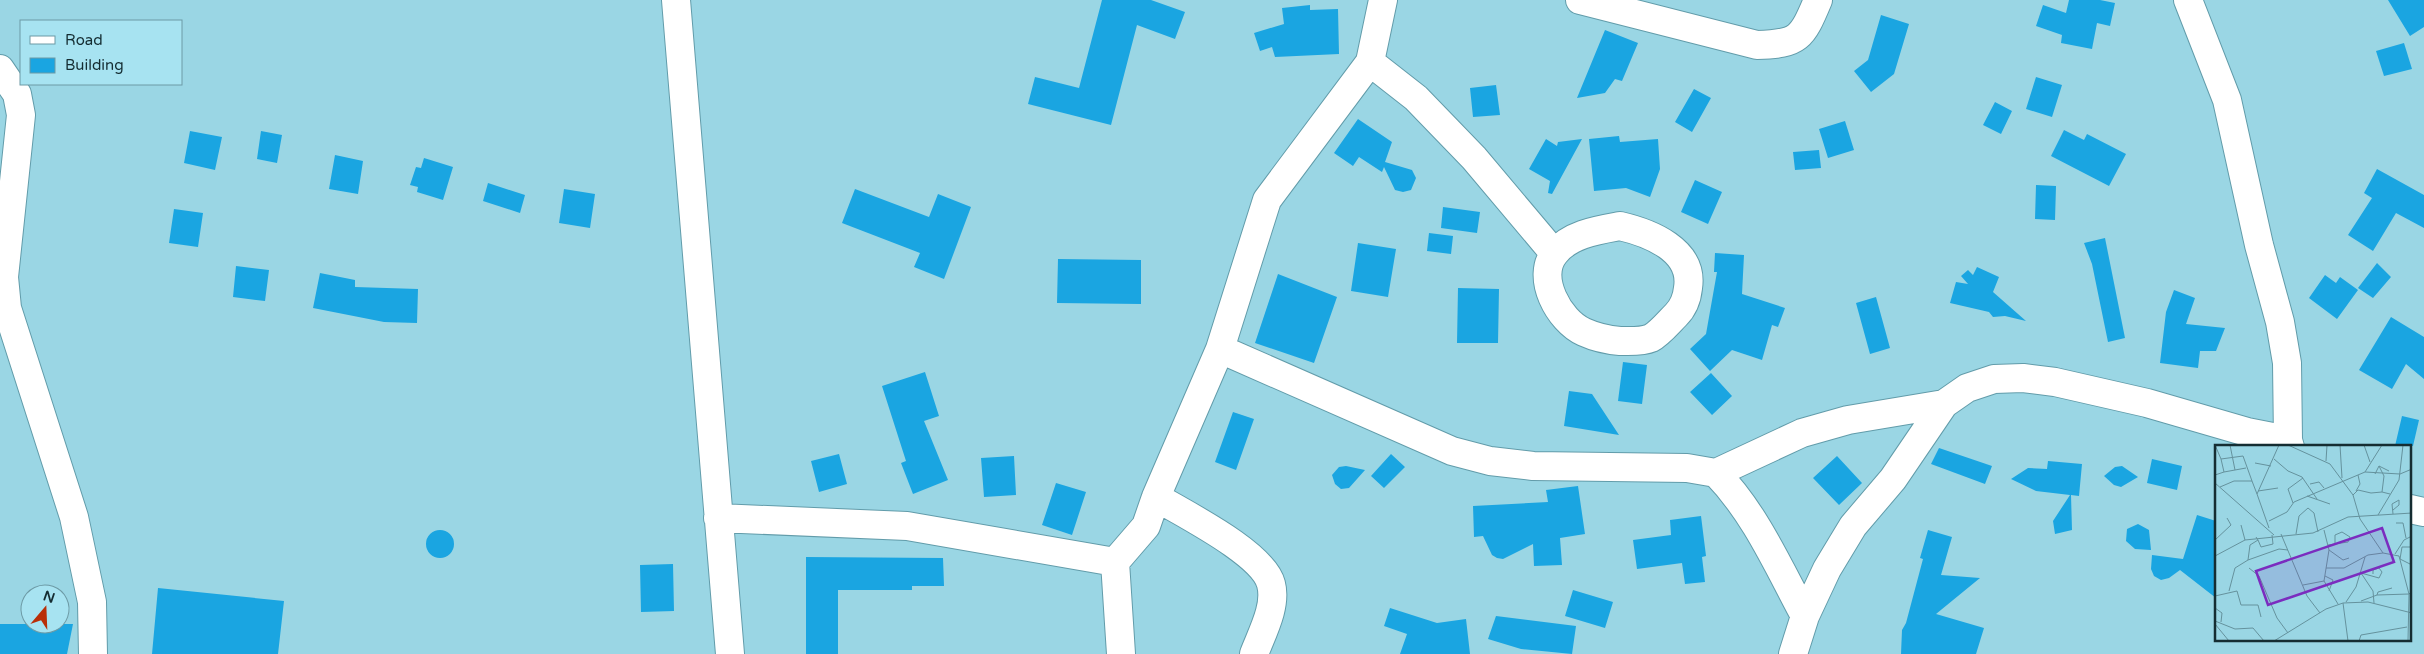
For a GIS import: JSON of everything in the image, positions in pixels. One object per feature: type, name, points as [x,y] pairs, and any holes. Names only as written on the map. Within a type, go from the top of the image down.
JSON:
[{"type":"street","points":[[676,0],[730,654]]},
{"type":"street","points":[[1121,654],[1115,562],[1146,526],[1156,497],[1220,349],[1267,200],[1370,62],[1383,0]]},
{"type":"street","points":[[1580,0],[1757,45],[1780,44],[1795,40],[1807,27],[1818,0]]},
{"type":"street","points":[[1793,654],[1805,616],[1827,568],[1853,526],[1893,479],[1944,404],[1967,388],[1994,379],[2024,378],[2055,382],[2147,403],[2289,443],[2287,363],[2280,322],[2258,245],[2226,100],[2188,0]]},
{"type":"street","points":[[1370,62],[1416,98],[1474,158],[1554,253]]},
{"type":"street","points":[[0,68],[17,94],[21,115],[4,277],[7,308],[74,516],[92,602],[94,654]]},
{"type":"street","points":[[1620,226],[1643,231],[1663,242],[1678,254],[1686,267],[1689,283],[1687,298],[1678,313],[1651,338],[1631,341],[1609,340],[1582,332],[1566,320],[1547,281],[1554,253],[1568,242],[1593,231],[1620,226]]},
{"type":"street","points":[[1220,349],[1452,451],[1490,461],[1542,466],[1687,468],[1716,473],[1802,433],[1848,420],[1944,404]]},
{"type":"street","points":[[1716,473],[1734,492],[1751,516],[1805,616]]},
{"type":"street","points":[[1156,497],[1248,553],[1264,568],[1272,584],[1272,606],[1254,654]]},
{"type":"street","points":[[718,518],[907,526],[1115,562]]},
{"type":"building","points":[[1102,0],[1151,0],[1185,12],[1175,39],[1137,25],[1111,125],[1028,104],[1035,77],[1079,88]]},
{"type":"building","points":[[2069,0],[2100,0],[2115,3],[2110,26],[2097,23],[2092,49],[2061,43],[2062,35],[2036,26],[2043,5],[2066,13]]},
{"type":"building","points":[[2388,0],[2424,0],[2424,27],[2410,36]]},
{"type":"building","points":[[1310,5],[1310,10],[1338,9],[1339,54],[1275,57],[1272,47],[1260,51],[1254,33],[1284,24],[1282,8]]},
{"type":"building","points":[[1881,15],[1909,24],[1894,74],[1871,92],[1854,71],[1868,60]]},
{"type":"building","points":[[1605,30],[1638,43],[1622,81],[1615,79],[1605,93],[1577,98]]},
{"type":"building","points":[[2404,43],[2412,69],[2384,76],[2376,51]]},
{"type":"building","points":[[2036,77],[2062,85],[2052,117],[2026,109]]},
{"type":"building","points":[[1496,85],[1500,115],[1473,117],[1470,88]]},
{"type":"building","points":[[1694,89],[1711,98],[1692,132],[1675,122]]},
{"type":"building","points":[[1995,102],[2012,111],[2001,134],[1983,125]]},
{"type":"building","points":[[1358,119],[1392,142],[1385,162],[1412,170],[1416,178],[1411,190],[1403,192],[1395,190],[1384,167],[1382,172],[1359,157],[1353,166],[1334,153]]},
{"type":"building","points":[[1845,121],[1854,150],[1828,158],[1819,129]]},
{"type":"building","points":[[2064,130],[2084,140],[2087,134],[2126,154],[2109,186],[2051,156]]},
{"type":"building","points":[[190,131],[222,137],[215,170],[184,163]]},
{"type":"building","points":[[261,131],[282,135],[277,163],[257,159]]},
{"type":"building","points":[[1619,136],[1620,142],[1658,139],[1660,169],[1650,197],[1626,188],[1594,191],[1589,139]]},
{"type":"building","points":[[1546,139],[1557,146],[1558,142],[1582,139],[1552,194],[1548,193],[1550,181],[1529,169]]},
{"type":"building","points":[[1819,150],[1821,168],[1795,170],[1793,152]]},
{"type":"building","points":[[335,155],[363,161],[358,194],[329,189]]},
{"type":"building","points":[[424,158],[453,167],[443,200],[417,192],[418,187],[410,185],[416,167],[421,168]]},
{"type":"building","points":[[2377,169],[2424,195],[2424,228],[2396,213],[2373,251],[2348,235],[2372,198],[2364,193]]},
{"type":"building","points":[[1695,180],[1722,192],[1708,224],[1681,212]]},
{"type":"building","points":[[488,183],[525,195],[520,213],[483,201]]},
{"type":"building","points":[[2036,185],[2056,186],[2055,220],[2035,219]]},
{"type":"building","points":[[564,189],[595,194],[590,228],[559,223]]},
{"type":"building","points":[[855,189],[929,217],[938,194],[971,207],[944,279],[914,267],[920,253],[842,223]]},
{"type":"building","points":[[1443,207],[1480,212],[1477,233],[1441,228]]},
{"type":"building","points":[[174,209],[203,213],[198,247],[169,243]]},
{"type":"building","points":[[1429,233],[1453,236],[1451,254],[1427,251]]},
{"type":"building","points":[[2105,238],[2125,338],[2108,342],[2092,264],[2084,243]]},
{"type":"building","points":[[1358,243],[1396,249],[1388,297],[1351,291]]},
{"type":"building","points":[[1715,253],[1744,255],[1742,294],[1785,308],[1778,327],[1772,325],[1762,360],[1732,350],[1710,371],[1690,349],[1706,334],[1717,272],[1714,272]]},
{"type":"building","points":[[1058,259],[1141,260],[1141,304],[1057,303]]},
{"type":"building","points":[[2377,263],[2391,277],[2373,298],[2358,288]]},
{"type":"building","points":[[236,266],[269,270],[265,301],[233,297]]},
{"type":"building","points":[[1977,267],[1999,277],[1993,292],[2026,321],[2005,316],[1993,317],[1989,312],[1950,303],[1956,282],[1968,284],[1961,276],[1968,270],[1973,275]]},
{"type":"building","points":[[320,273],[355,280],[355,287],[418,289],[417,323],[384,322],[313,308]]},
{"type":"building","points":[[1278,274],[1337,297],[1314,363],[1255,343]]},
{"type":"building","points":[[2325,275],[2336,283],[2340,277],[2358,290],[2337,319],[2309,298]]},
{"type":"building","points":[[1458,288],[1499,289],[1498,343],[1457,343]]},
{"type":"building","points":[[2174,290],[2195,298],[2186,324],[2225,328],[2216,351],[2200,351],[2198,368],[2160,363],[2166,312]]},
{"type":"building","points":[[1876,297],[1890,348],[1870,354],[1856,303]]},
{"type":"building","points":[[2391,317],[2424,337],[2424,379],[2406,364],[2392,389],[2359,370]]},
{"type":"building","points":[[1623,362],[1647,365],[1642,404],[1618,401]]},
{"type":"building","points":[[925,372],[939,416],[924,421],[948,480],[913,494],[901,463],[906,461],[882,386]]},
{"type":"building","points":[[1711,373],[1732,396],[1712,415],[1690,392]]},
{"type":"building","points":[[1569,391],[1592,394],[1619,435],[1564,426]]},
{"type":"building","points":[[1233,412],[1254,419],[1236,470],[1215,462]]},
{"type":"building","points":[[2402,416],[2419,420],[2413,446],[2395,445]]},
{"type":"building","points":[[1939,448],[1992,466],[1985,484],[1931,464]]},
{"type":"building","points":[[839,454],[847,484],[819,492],[811,461]]},
{"type":"building","points":[[1391,454],[1405,467],[1384,488],[1371,476]]},
{"type":"building","points":[[1014,456],[1016,495],[984,497],[981,458]]},
{"type":"building","points":[[1837,456],[1862,483],[1839,505],[1813,478]]},
{"type":"building","points":[[2152,459],[2182,466],[2177,490],[2147,483]]},
{"type":"building","points":[[2048,461],[2082,464],[2079,496],[2071,495],[2072,530],[2055,534],[2053,521],[2070,495],[2036,491],[2011,479],[2028,468],[2047,469]]},
{"type":"building","points":[[1346,466],[1365,470],[1349,488],[1341,489],[1335,484],[1332,475],[1339,467]]},
{"type":"building","points":[[2122,466],[2138,477],[2121,487],[2114,485],[2104,476],[2115,467]]},
{"type":"building","points":[[1056,483],[1086,492],[1072,535],[1042,525]]},
{"type":"building","points":[[1578,486],[1585,534],[1560,538],[1562,565],[1534,566],[1533,544],[1503,559],[1497,558],[1492,555],[1483,536],[1474,537],[1473,506],[1548,502],[1546,490]]},
{"type":"building","points":[[2197,515],[2215,521],[2215,597],[2180,570],[2169,578],[2161,580],[2154,576],[2151,569],[2152,555],[2183,559]]},
{"type":"building","points":[[1701,516],[1706,556],[1702,557],[1705,582],[1685,584],[1682,563],[1637,569],[1633,540],[1671,535],[1670,520]]},
{"type":"building","points":[[2138,524],[2149,530],[2151,550],[2135,549],[2126,541],[2127,529]]},
{"type":"building","points":[[440,530],[450,534],[454,544],[450,554],[440,558],[430,554],[426,544],[430,534]]},
{"type":"building","points":[[1928,530],[1952,537],[1941,575],[1980,578],[1936,614],[1984,628],[1976,654],[1901,654],[1902,630],[1906,623],[1923,559],[1920,558]]},
{"type":"building","points":[[806,557],[943,558],[944,586],[912,586],[912,590],[838,590],[838,654],[806,654]]},
{"type":"building","points":[[673,564],[674,611],[641,612],[640,565]]},
{"type":"building","points":[[158,588],[284,601],[278,654],[152,654]]},
{"type":"building","points":[[1573,590],[1613,602],[1605,628],[1565,616]]},
{"type":"building","points":[[1390,608],[1437,623],[1466,619],[1470,654],[1400,654],[1407,634],[1384,626]]},
{"type":"building","points":[[1496,616],[1576,626],[1572,654],[1521,649],[1488,639]]},
{"type":"building","points":[[0,624],[20,624],[20,634],[70,634],[70,624],[73,624],[67,654],[0,654]]}]
